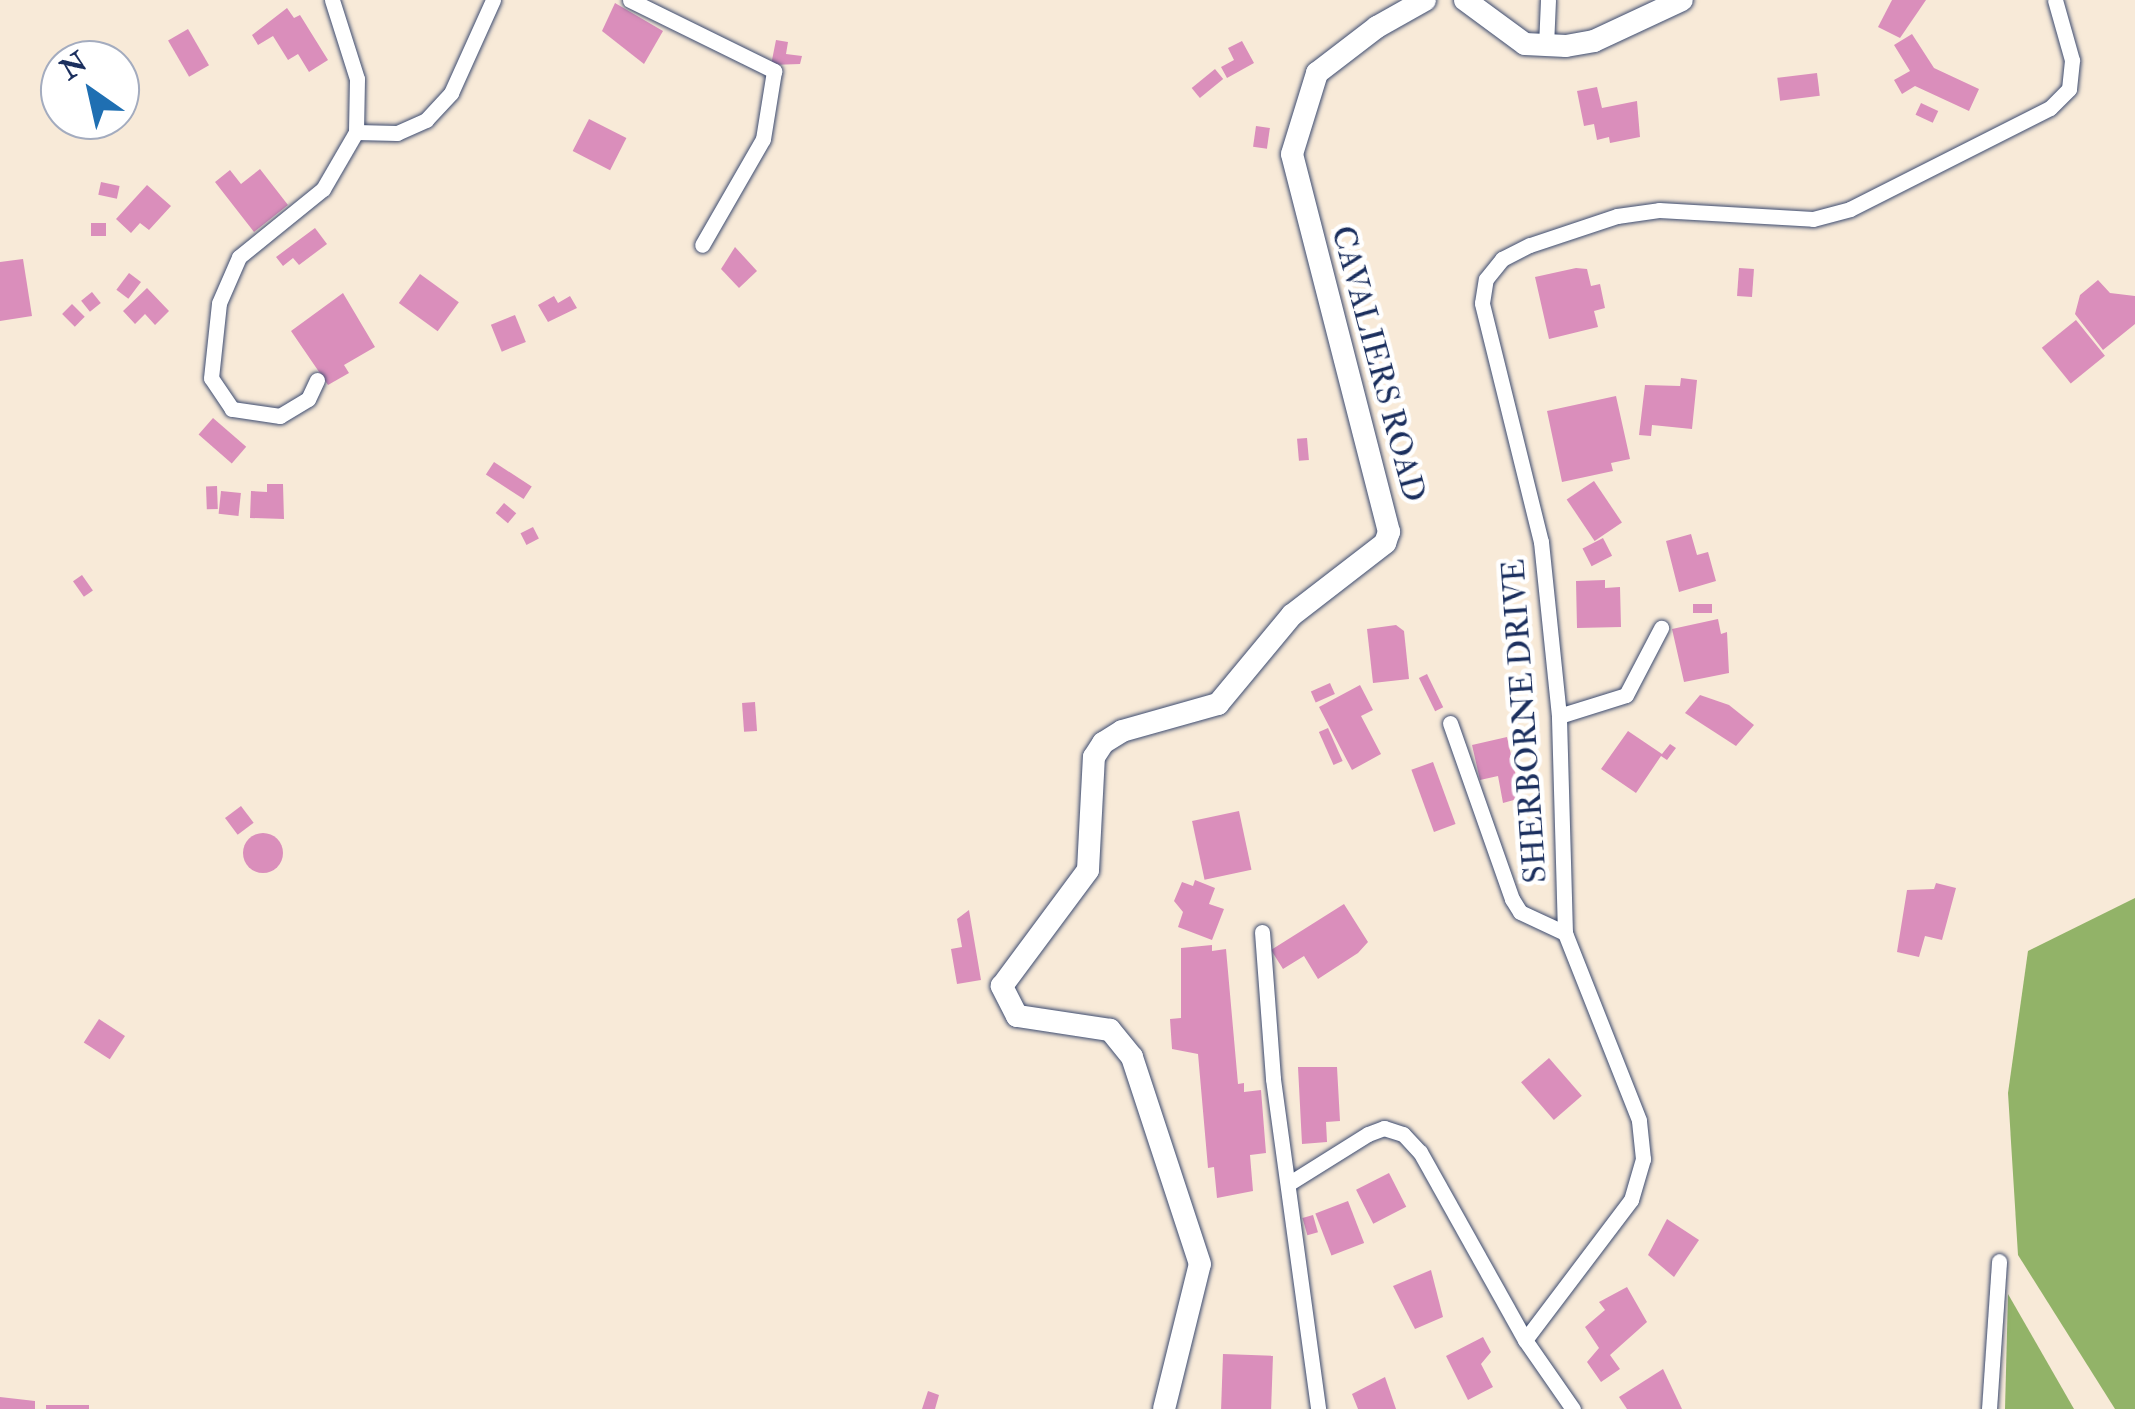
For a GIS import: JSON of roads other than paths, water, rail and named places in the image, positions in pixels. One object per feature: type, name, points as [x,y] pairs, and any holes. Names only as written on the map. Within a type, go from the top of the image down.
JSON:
[{"type":"main road","name":"CAVALIERS ROAD","points":[[1164,1409],[1200,1264],[1132,1057],[1110,1030],[1017,1016],[1002,986],[1088,870],[1094,757],[1103,743],[1122,731],[1218,704],[1292,615],[1385,544],[1389,532],[1292,154],[1318,73],[1377,27],[1425,0]]},
{"type":"main road","points":[[1465,0],[1510,37],[1546,46],[1594,41],[1682,0]]},
{"type":"street","points":[[317,380],[308,399],[280,416],[232,409],[211,378],[220,303],[239,257],[323,189],[356,132],[356,79],[332,0]]},
{"type":"street","points":[[356,132],[397,133],[426,120],[451,94],[493,0]]},
{"type":"street","points":[[630,0],[774,71],[763,140],[702,244]]},
{"type":"street","points":[[1546,46],[1548,0]]},
{"type":"street","name":"SHERBORNE DRIVE","points":[[1525,1340],[1630,1200],[1642,1159],[1638,1120],[1565,934],[1559,716],[1541,542],[1482,303],[1486,279],[1502,259],[1530,245],[1617,216],[1660,210],[1813,219],[1850,209],[2050,108],[2069,89],[2072,60],[2055,0]]},
{"type":"street","points":[[1559,716],[1626,695],[1662,628]]},
{"type":"street","points":[[1450,723],[1512,899],[1520,912],[1565,934]]},
{"type":"street","points":[[1262,932],[1288,1184],[1318,1409]]},
{"type":"street","points":[[1288,1184],[1368,1134],[1384,1128],[1403,1134],[1420,1152],[1525,1340],[1573,1409]]},
{"type":"street","points":[[1989,1409],[1999,1261]]}]
